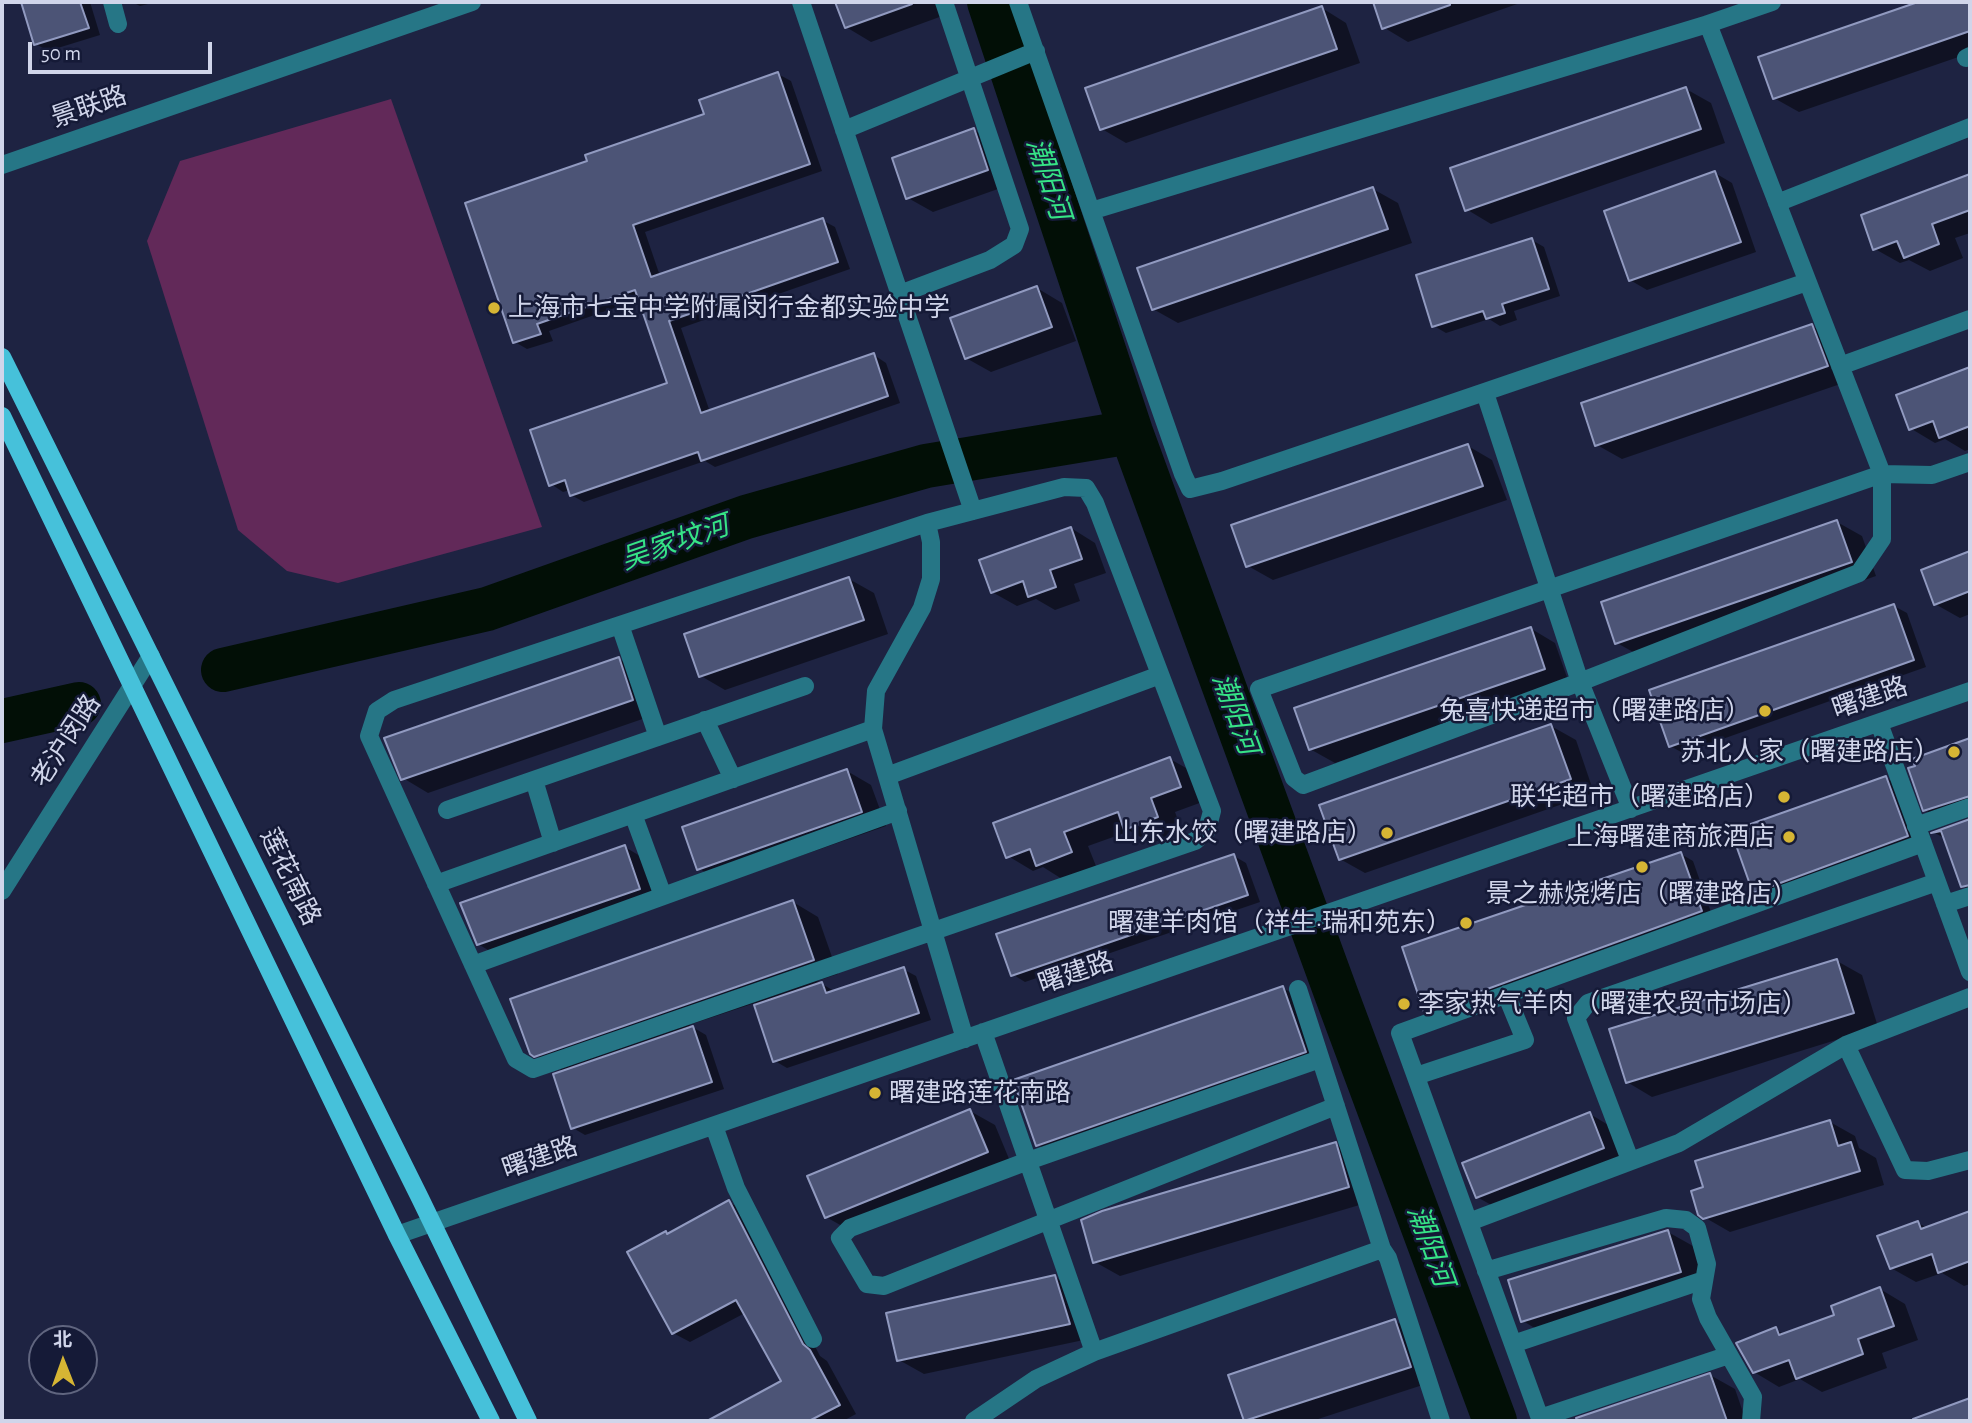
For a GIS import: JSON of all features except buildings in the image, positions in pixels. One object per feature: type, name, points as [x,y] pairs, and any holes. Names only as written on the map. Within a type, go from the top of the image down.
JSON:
[{"type":"main road","name":"莲花南路","points":[[2,357],[528,1421]]},
{"type":"main road","points":[[2,416],[397,1235],[491,1421]]},
{"type":"street","points":[[112,2],[118,24]]},
{"type":"street","name":"景联路","points":[[2,165],[472,2]]},
{"type":"street","points":[[801,2],[972,511]]},
{"type":"street","points":[[900,294],[990,260],[1014,245],[1020,229],[975,76],[944,2]]},
{"type":"street","points":[[1018,2],[1190,489],[1222,481],[1485,393],[1807,282]]},
{"type":"street","points":[[1091,211],[1708,24],[1772,2]]},
{"type":"street","points":[[1708,24],[1882,474],[1882,539],[1859,573],[1580,682],[1303,785],[1294,778],[1259,689],[1882,474],[1932,475],[1970,462]]},
{"type":"street","points":[[844,130],[1036,51]]},
{"type":"street","points":[[1777,203],[1970,127]]},
{"type":"street","points":[[1840,366],[1970,319]]},
{"type":"street","points":[[1485,393],[1580,682],[1631,809]]},
{"type":"street","points":[[1064,487],[1086,488],[1095,503],[1212,811],[1207,830],[1195,841],[533,1069],[516,1059],[369,736],[377,711],[394,700],[927,523],[1064,487]]},
{"type":"street","points":[[927,523],[932,542],[931,579],[922,608],[876,691],[873,729],[965,1038]]},
{"type":"street","points":[[620,625],[658,737]]},
{"type":"street","name":"老沪闵路","points":[[2,891],[151,656]]},
{"type":"street","points":[[887,776],[1160,675]]},
{"type":"street","points":[[447,810],[805,686]]},
{"type":"street","name":"曙建路","points":[[397,1235],[1970,691]]},
{"type":"street","points":[[705,720],[733,779]]},
{"type":"street","points":[[1879,723],[1970,972]]},
{"type":"street","points":[[436,884],[873,729]]},
{"type":"street","points":[[534,780],[553,843]]},
{"type":"street","points":[[1729,1355],[1540,1420],[1400,1032],[1506,994],[1919,834],[1970,807]]},
{"type":"street","points":[[473,965],[898,811]]},
{"type":"street","points":[[633,814],[663,896]]},
{"type":"street","points":[[1630,1160],[1577,1018],[1588,1003],[1937,881]]},
{"type":"street","points":[[1945,904],[1970,896]]},
{"type":"street","points":[[1298,989],[1441,1421]]},
{"type":"street","points":[[1416,1076],[1525,1040],[1506,994]]},
{"type":"street","points":[[1469,1222],[1679,1143],[1846,1045],[1970,997]]},
{"type":"street","points":[[983,1032],[1094,1352]]},
{"type":"street","points":[[1846,1045],[1905,1170],[1928,1171],[1970,1160]]},
{"type":"street","points":[[1320,1059],[1028,1161],[850,1228],[840,1238],[867,1284],[884,1286],[1336,1106]]},
{"type":"street","points":[[714,1126],[736,1188],[813,1339]]},
{"type":"street","points":[[1486,1271],[1666,1218],[1686,1220],[1697,1228],[1707,1264],[1701,1299],[1707,1318],[1753,1397],[1752,1421]]},
{"type":"street","points":[[974,1421],[1036,1379],[1094,1352],[1382,1249]]},
{"type":"street","points":[[1513,1344],[1704,1280]]},
{"type":"shaded area","points":[[391,99],[542,527],[338,583],[287,571],[238,530],[147,241],[180,161]]},
{"type":"waterway","name":"潮阳河","points":[[989,2],[1131,432],[1495,1421]]},
{"type":"waterway","name":"吴家坟河","points":[[223,670],[487,609],[746,517],[926,466],[1131,432]]},
{"type":"waterway","name":"吴家坟河","points":[[2,721],[79,704]]},
{"type":"place","name":"上海市七宝中学附属闵行金都实验中学","points":[[494,308]]},
{"type":"place","name":"兔喜快递超市（曙建路店）","points":[[1765,711]]},
{"type":"place","name":"苏北人家（曙建路店）","points":[[1954,752]]},
{"type":"place","name":"联华超市（曙建路店）","points":[[1784,797]]},
{"type":"place","name":"山东水饺（曙建路店）","points":[[1387,833]]},
{"type":"place","name":"上海曙建商旅酒店","points":[[1789,837]]},
{"type":"place","name":"景之赫烧烤店（曙建路店）","points":[[1642,867]]},
{"type":"place","name":"曙建羊肉馆（祥生·瑞和苑东）","points":[[1466,923]]},
{"type":"place","name":"李家热气羊肉（曙建农贸市场店）","points":[[1404,1004]]},
{"type":"place","name":"曙建路莲花南路","points":[[875,1093]]}]
